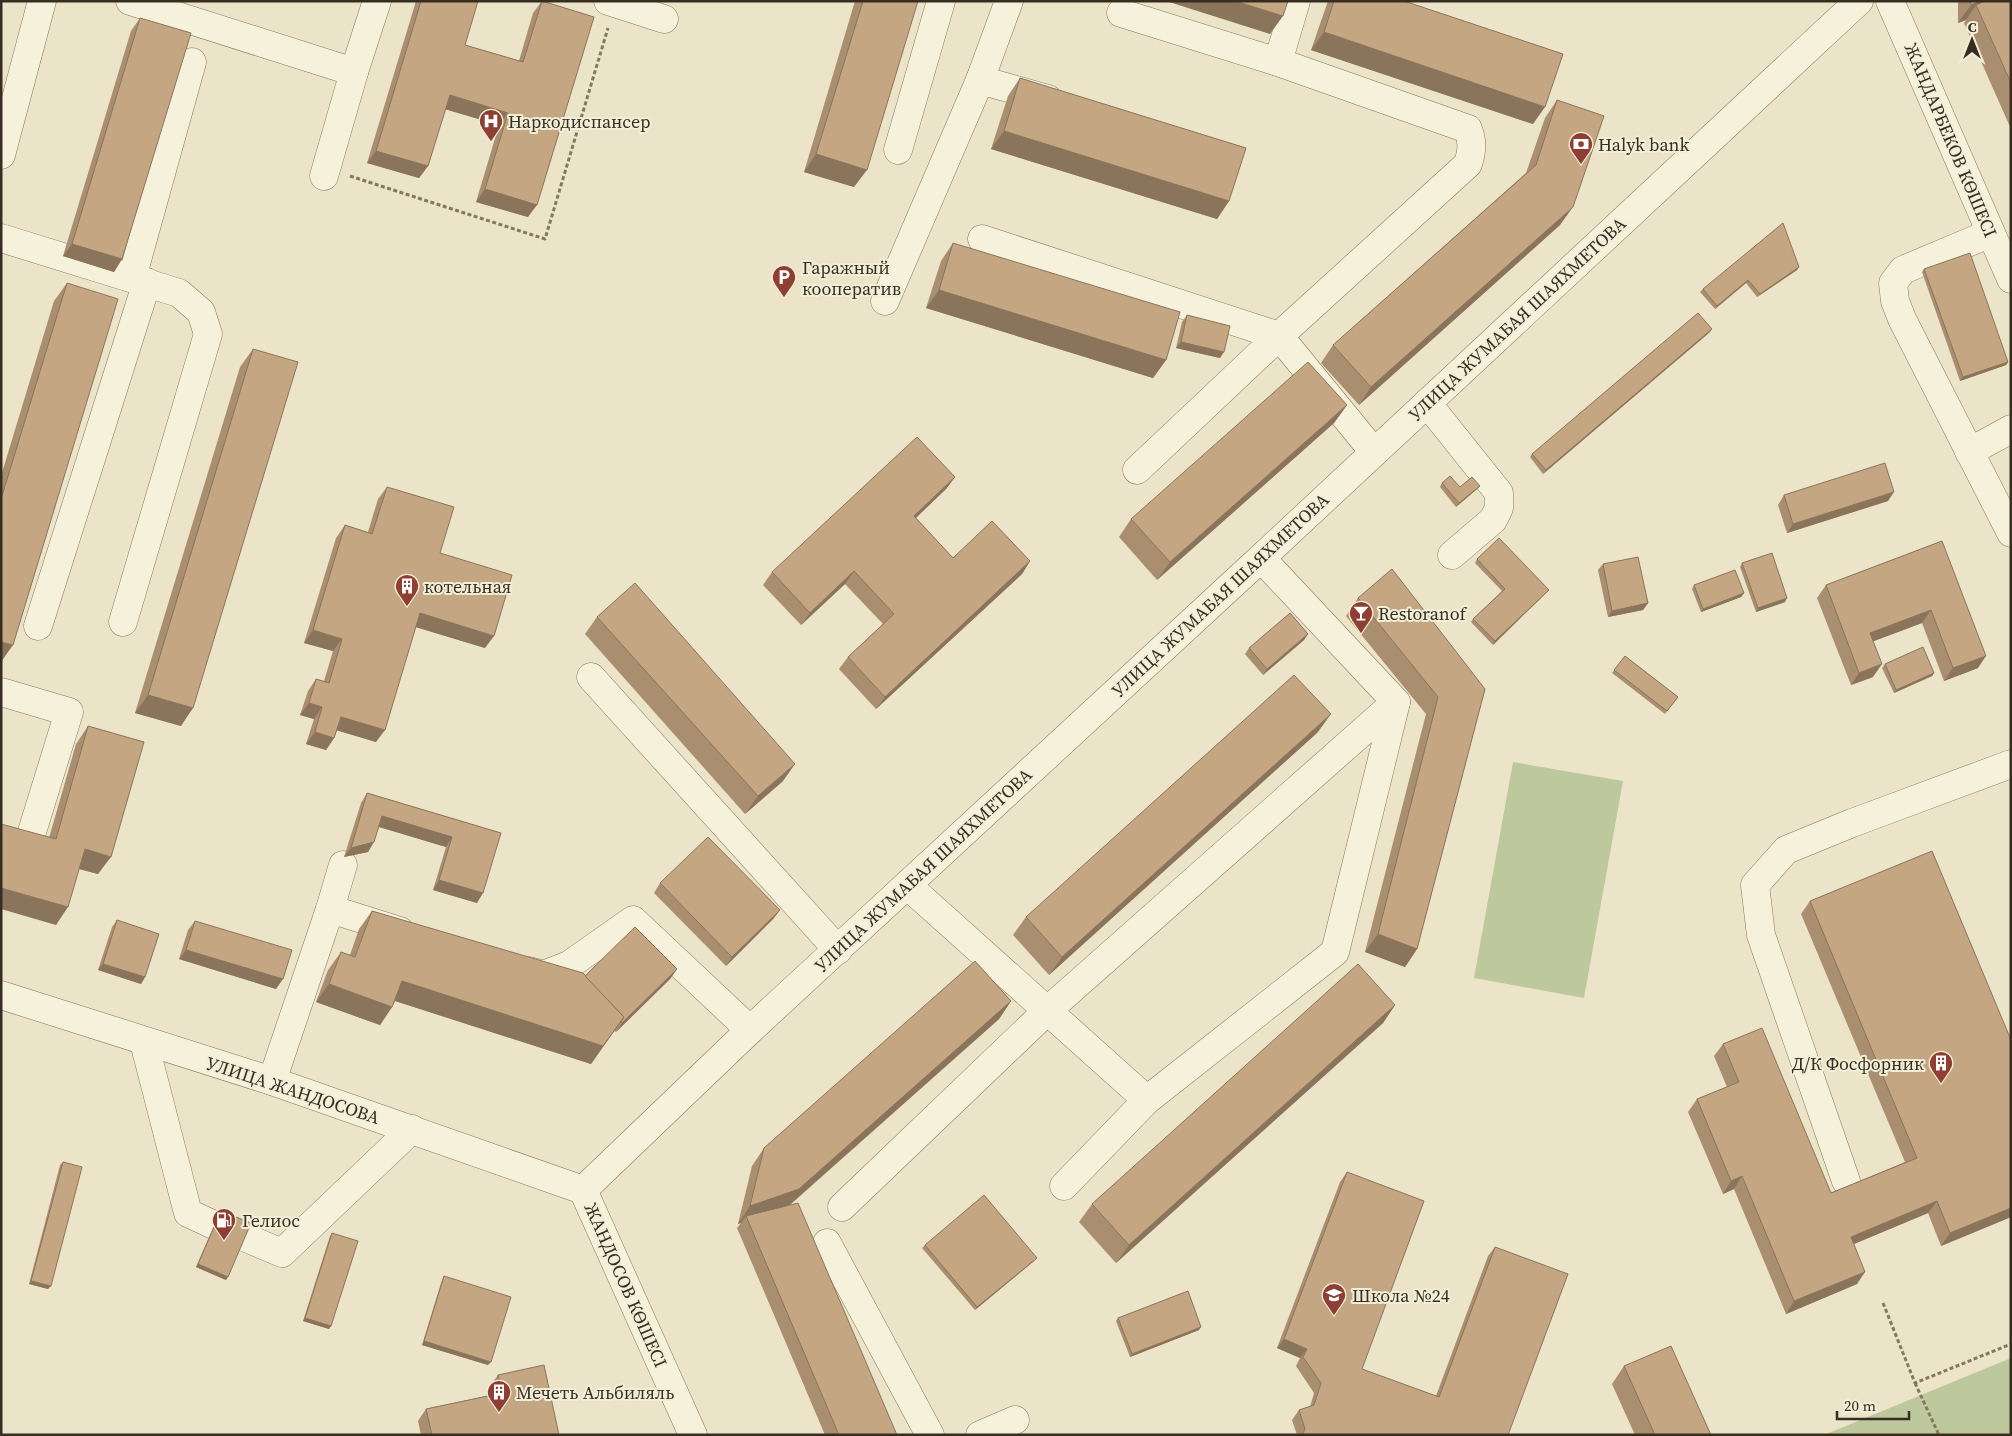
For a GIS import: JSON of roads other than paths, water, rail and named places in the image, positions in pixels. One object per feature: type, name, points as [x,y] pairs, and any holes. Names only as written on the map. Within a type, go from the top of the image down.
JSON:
[{"type":"street","points":[[3,142],[42,1]]},
{"type":"street","points":[[130,1],[354,72]]},
{"type":"street","points":[[325,172],[377,1]]},
{"type":"street","points":[[898,150],[941,1]]},
{"type":"street","points":[[885,301],[980,80],[1008,1]]},
{"type":"street","points":[[1278,62],[1296,1]]},
{"type":"street","name":"УЛИЦА ЖУМАБАЯ ШАЯХМЕТОВА","points":[[583,1190],[750,1030],[1262,558],[1859,1]]},
{"type":"street","name":"ЖАНДАРБЕКОВ КӨШЕСІ","points":[[1890,1],[2011,279]]},
{"type":"street","points":[[612,2],[664,19]]},
{"type":"street","points":[[1121,13],[1278,62],[1468,129],[1472,140],[1472,152],[1468,164],[1279,336],[1137,470]]},
{"type":"street","points":[[38,626],[140,280],[192,62]]},
{"type":"street","points":[[980,80],[1073,106]]},
{"type":"street","points":[[1991,233],[1902,270],[1893,283],[1895,301],[1902,319],[2009,527]]},
{"type":"street","points":[[1,238],[179,292],[201,312],[208,334],[123,622]]},
{"type":"street","points":[[982,239],[1279,336],[1374,452]]},
{"type":"street","points":[[1427,403],[1499,493],[1499,508],[1492,520],[1452,555]]},
{"type":"street","points":[[1969,452],[2011,429]]},
{"type":"street","points":[[1262,558],[1396,702]]},
{"type":"street","points":[[591,677],[838,950]]},
{"type":"street","points":[[3,701],[69,712],[31,835]]},
{"type":"street","points":[[842,1206],[1047,1011],[1396,702]]},
{"type":"street","points":[[1064,1186],[1147,1100],[1335,952],[1396,702]]},
{"type":"street","points":[[1846,1181],[1761,935],[1755,885],[1786,850],[1852,823],[2011,764]]},
{"type":"street","points":[[272,1081],[343,865]]},
{"type":"street","points":[[907,885],[1147,1100]]},
{"type":"street","points":[[330,909],[423,938]]},
{"type":"street","points":[[506,964],[543,975],[569,965],[633,920],[750,1030]]},
{"type":"street","name":"УЛИЦА ЖАНДОСОВА","points":[[1,995],[144,1042],[272,1081],[583,1190]]},
{"type":"street","points":[[144,1042],[188,1213],[214,1225]]},
{"type":"street","points":[[244,1237],[282,1253],[412,1129]]},
{"type":"street","name":"ЖАНДОСОВ КӨШЕСІ","points":[[583,1190],[693,1435]]},
{"type":"street","points":[[827,1243],[930,1435]]},
{"type":"street","points":[[980,1435],[1015,1420]]},
{"type":"place","name":"Наркодиспансер","points":[[491,142]]},
{"type":"place","name":"Halyk bank","points":[[1581,165]]},
{"type":"place","name":"Гаражный кооператив","points":[[784,298]]},
{"type":"place","name":"котельная","points":[[407,607]]},
{"type":"place","name":"Restoranof","points":[[1361,634]]},
{"type":"place","name":"Д/К Фосфорник","points":[[1941,1084]]},
{"type":"place","name":"Гелиос","points":[[224,1241]]},
{"type":"place","name":"Школа №24","points":[[1334,1316]]},
{"type":"place","name":"Мечеть Альбиляль","points":[[499,1413]]}]
